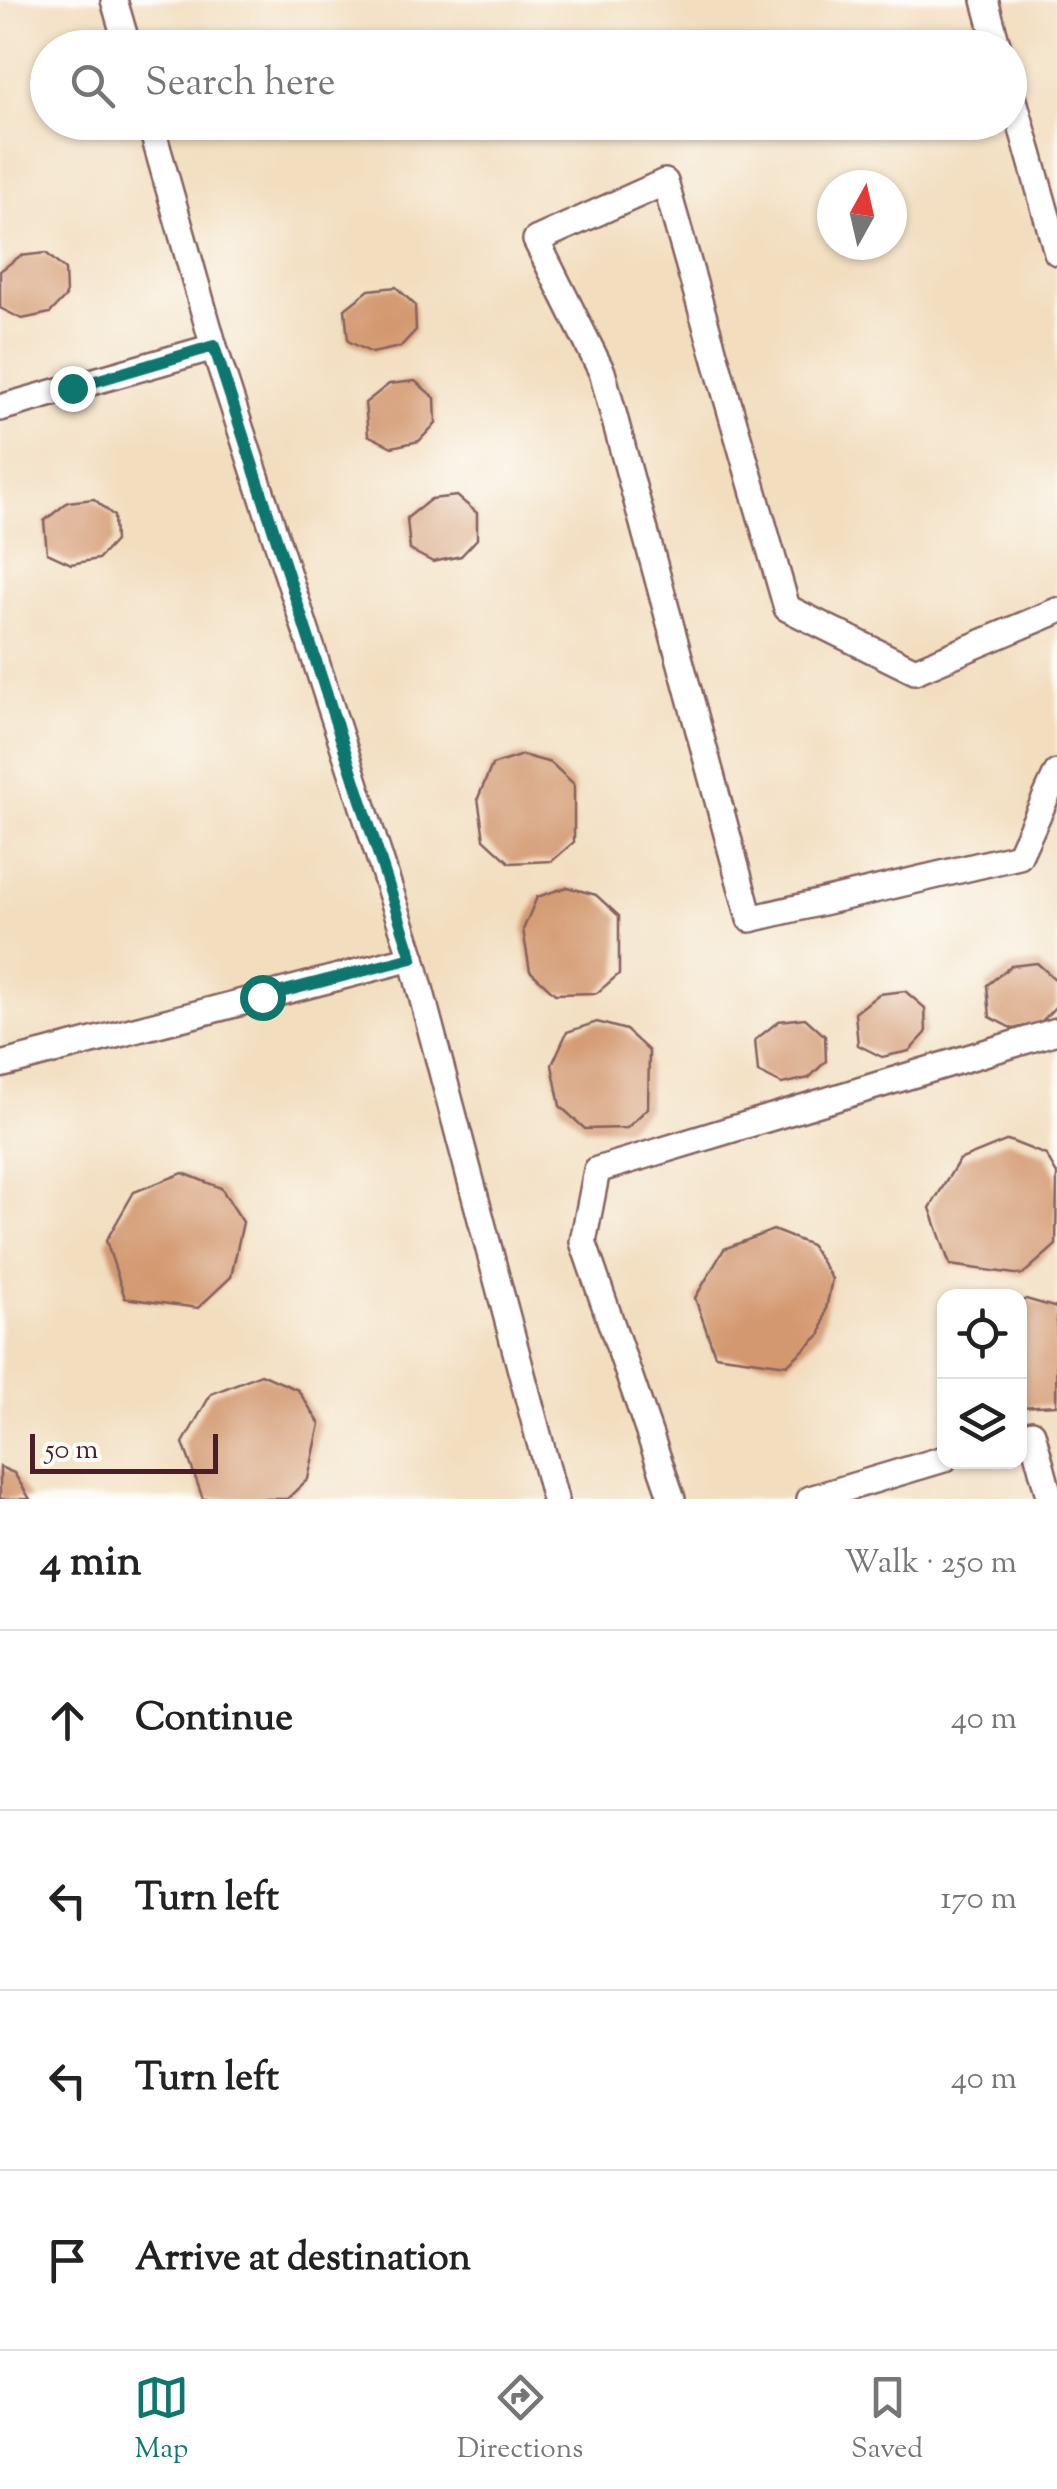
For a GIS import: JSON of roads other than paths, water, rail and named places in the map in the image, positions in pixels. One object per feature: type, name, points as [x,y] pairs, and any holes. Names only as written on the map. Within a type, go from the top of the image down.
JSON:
[{"type":"lane","points":[[114,0],[123,30]]},
{"type":"lane","points":[[985,0],[993,30]]},
{"type":"lane","points":[[155,140],[214,346],[412,958],[555,1499]]},
{"type":"lane","points":[[1025,140],[1057,252]]},
{"type":"lane","points":[[1057,611],[915,671],[787,608],[665,182],[536,240],[602,372],[750,918],[1019,856],[1057,772]]},
{"type":"lane","points":[[0,408],[214,346]]},
{"type":"lane","points":[[0,1065],[412,958]]},
{"type":"lane","points":[[672,1499],[583,1242],[596,1170],[1057,1032]]},
{"type":"lane","points":[[1027,1435],[1057,1426]]},
{"type":"lane","points":[[1027,1438],[1050,1499]]},
{"type":"lane","points":[[810,1499],[937,1461]]}]
